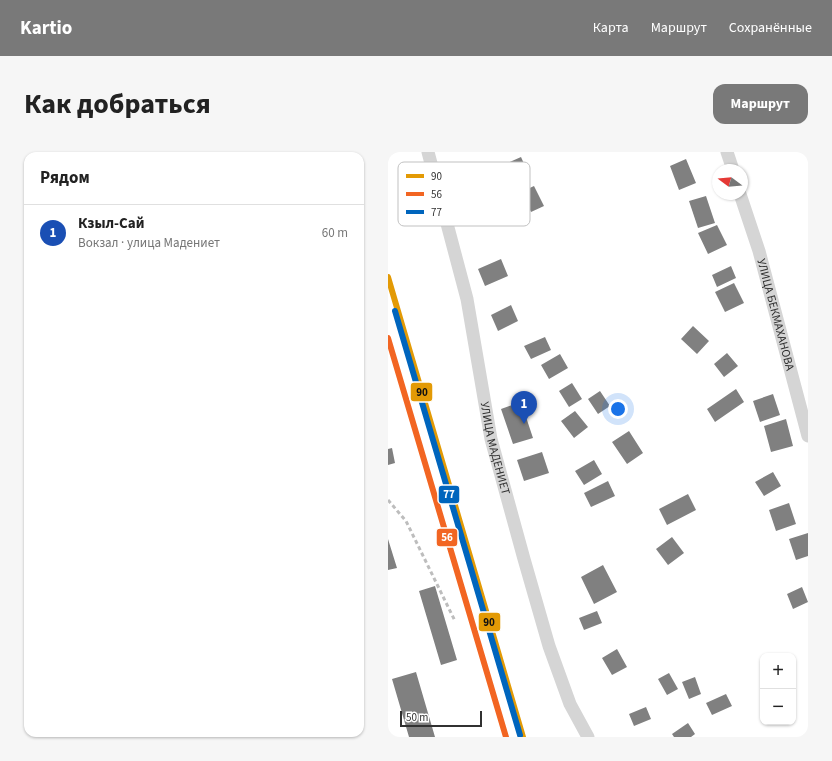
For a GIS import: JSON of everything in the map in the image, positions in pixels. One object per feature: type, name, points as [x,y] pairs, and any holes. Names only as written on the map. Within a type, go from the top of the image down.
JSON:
[{"type":"street","name":"УЛИЦА МАДЕНИЕТ","points":[[428,152],[431,162]]},
{"type":"street","points":[[727,152],[731,164]]},
{"type":"street","name":"УЛИЦА БЕКМАХАНОВА","points":[[742,200],[759,251],[808,436]]},
{"type":"street","name":"УЛИЦА МАДЕНИЕТ","points":[[448,226],[467,298],[491,439],[522,552],[552,653],[570,704],[588,737]]},
{"type":"building","points":[[521,157],[523,162],[510,162]]},
{"type":"building","points":[[686,159],[696,183],[679,190],[670,166]]},
{"type":"building","points":[[534,186],[544,206],[531,212],[530,210],[530,188]]},
{"type":"building","points":[[706,196],[715,223],[698,228],[689,201]]},
{"type":"building","points":[[717,225],[727,245],[708,254],[698,233]]},
{"type":"building","points":[[501,259],[508,276],[485,286],[478,269]]},
{"type":"building","points":[[731,266],[736,278],[717,287],[712,275]]},
{"type":"building","points":[[734,283],[744,303],[725,312],[715,292]]},
{"type":"building","points":[[511,305],[518,321],[498,331],[491,315]]},
{"type":"building","points":[[693,326],[709,341],[697,354],[681,339]]},
{"type":"building","points":[[545,337],[551,350],[531,359],[524,346]]},
{"type":"building","points":[[727,353],[738,366],[724,377],[714,364]]},
{"type":"building","points":[[560,354],[568,368],[549,379],[541,365]]},
{"type":"building","points":[[572,383],[582,399],[569,407],[559,391]]},
{"type":"building","points":[[736,389],[744,402],[715,422],[707,409]]},
{"type":"building","points":[[600,391],[610,406],[598,414],[588,399]]},
{"type":"building","points":[[773,394],[780,415],[760,422],[753,401]]},
{"type":"building","points":[[521,402],[533,438],[513,444],[501,409]]},
{"type":"building","points":[[575,411],[588,427],[574,438],[561,421]]},
{"type":"building","points":[[786,419],[793,446],[771,452],[764,426]]},
{"type":"building","points":[[629,431],[643,453],[627,464],[612,442]]},
{"type":"building","points":[[392,448],[395,463],[388,465],[388,449]]},
{"type":"building","points":[[542,452],[549,473],[524,481],[517,460]]},
{"type":"building","points":[[594,460],[602,474],[584,485],[575,471]]},
{"type":"building","points":[[773,472],[781,486],[764,496],[755,482]]},
{"type":"building","points":[[608,481],[615,496],[591,507],[584,493]]},
{"type":"building","points":[[688,494],[696,510],[667,525],[659,509]]},
{"type":"building","points":[[789,503],[796,524],[776,531],[769,510]]},
{"type":"building","points":[[808,533],[808,556],[796,560],[789,539]]},
{"type":"building","points":[[672,537],[684,553],[668,565],[656,549]]},
{"type":"building","points":[[388,539],[397,568],[388,570]]},
{"type":"building","points":[[603,565],[617,592],[594,604],[581,577]]},
{"type":"building","points":[[435,586],[457,660],[441,665],[419,591]]},
{"type":"building","points":[[802,587],[808,602],[793,609],[787,594]]},
{"type":"building","points":[[597,611],[602,623],[584,630],[579,618]]},
{"type":"building","points":[[617,649],[627,667],[612,675],[602,658]]},
{"type":"building","points":[[416,672],[435,737],[409,737],[392,679]]},
{"type":"building","points":[[669,673],[678,689],[667,695],[658,679]]},
{"type":"building","points":[[695,677],[701,694],[689,699],[682,682]]},
{"type":"building","points":[[726,694],[732,706],[712,715],[706,703]]},
{"type":"building","points":[[646,707],[651,719],[634,726],[629,714]]},
{"type":"building","points":[[688,723],[695,734],[691,737],[674,737],[672,734]]},
{"type":"railway","points":[[388,500],[406,521],[455,621]]},
{"type":"transit line","name":"90","points":[[388,277],[523,737]]},
{"type":"transit line","name":"77","points":[[395,311],[520,735]]},
{"type":"transit line","name":"56","points":[[388,338],[506,737]]},
{"type":"place","name":"Кзыл-Сай","points":[[524,424]]}]
